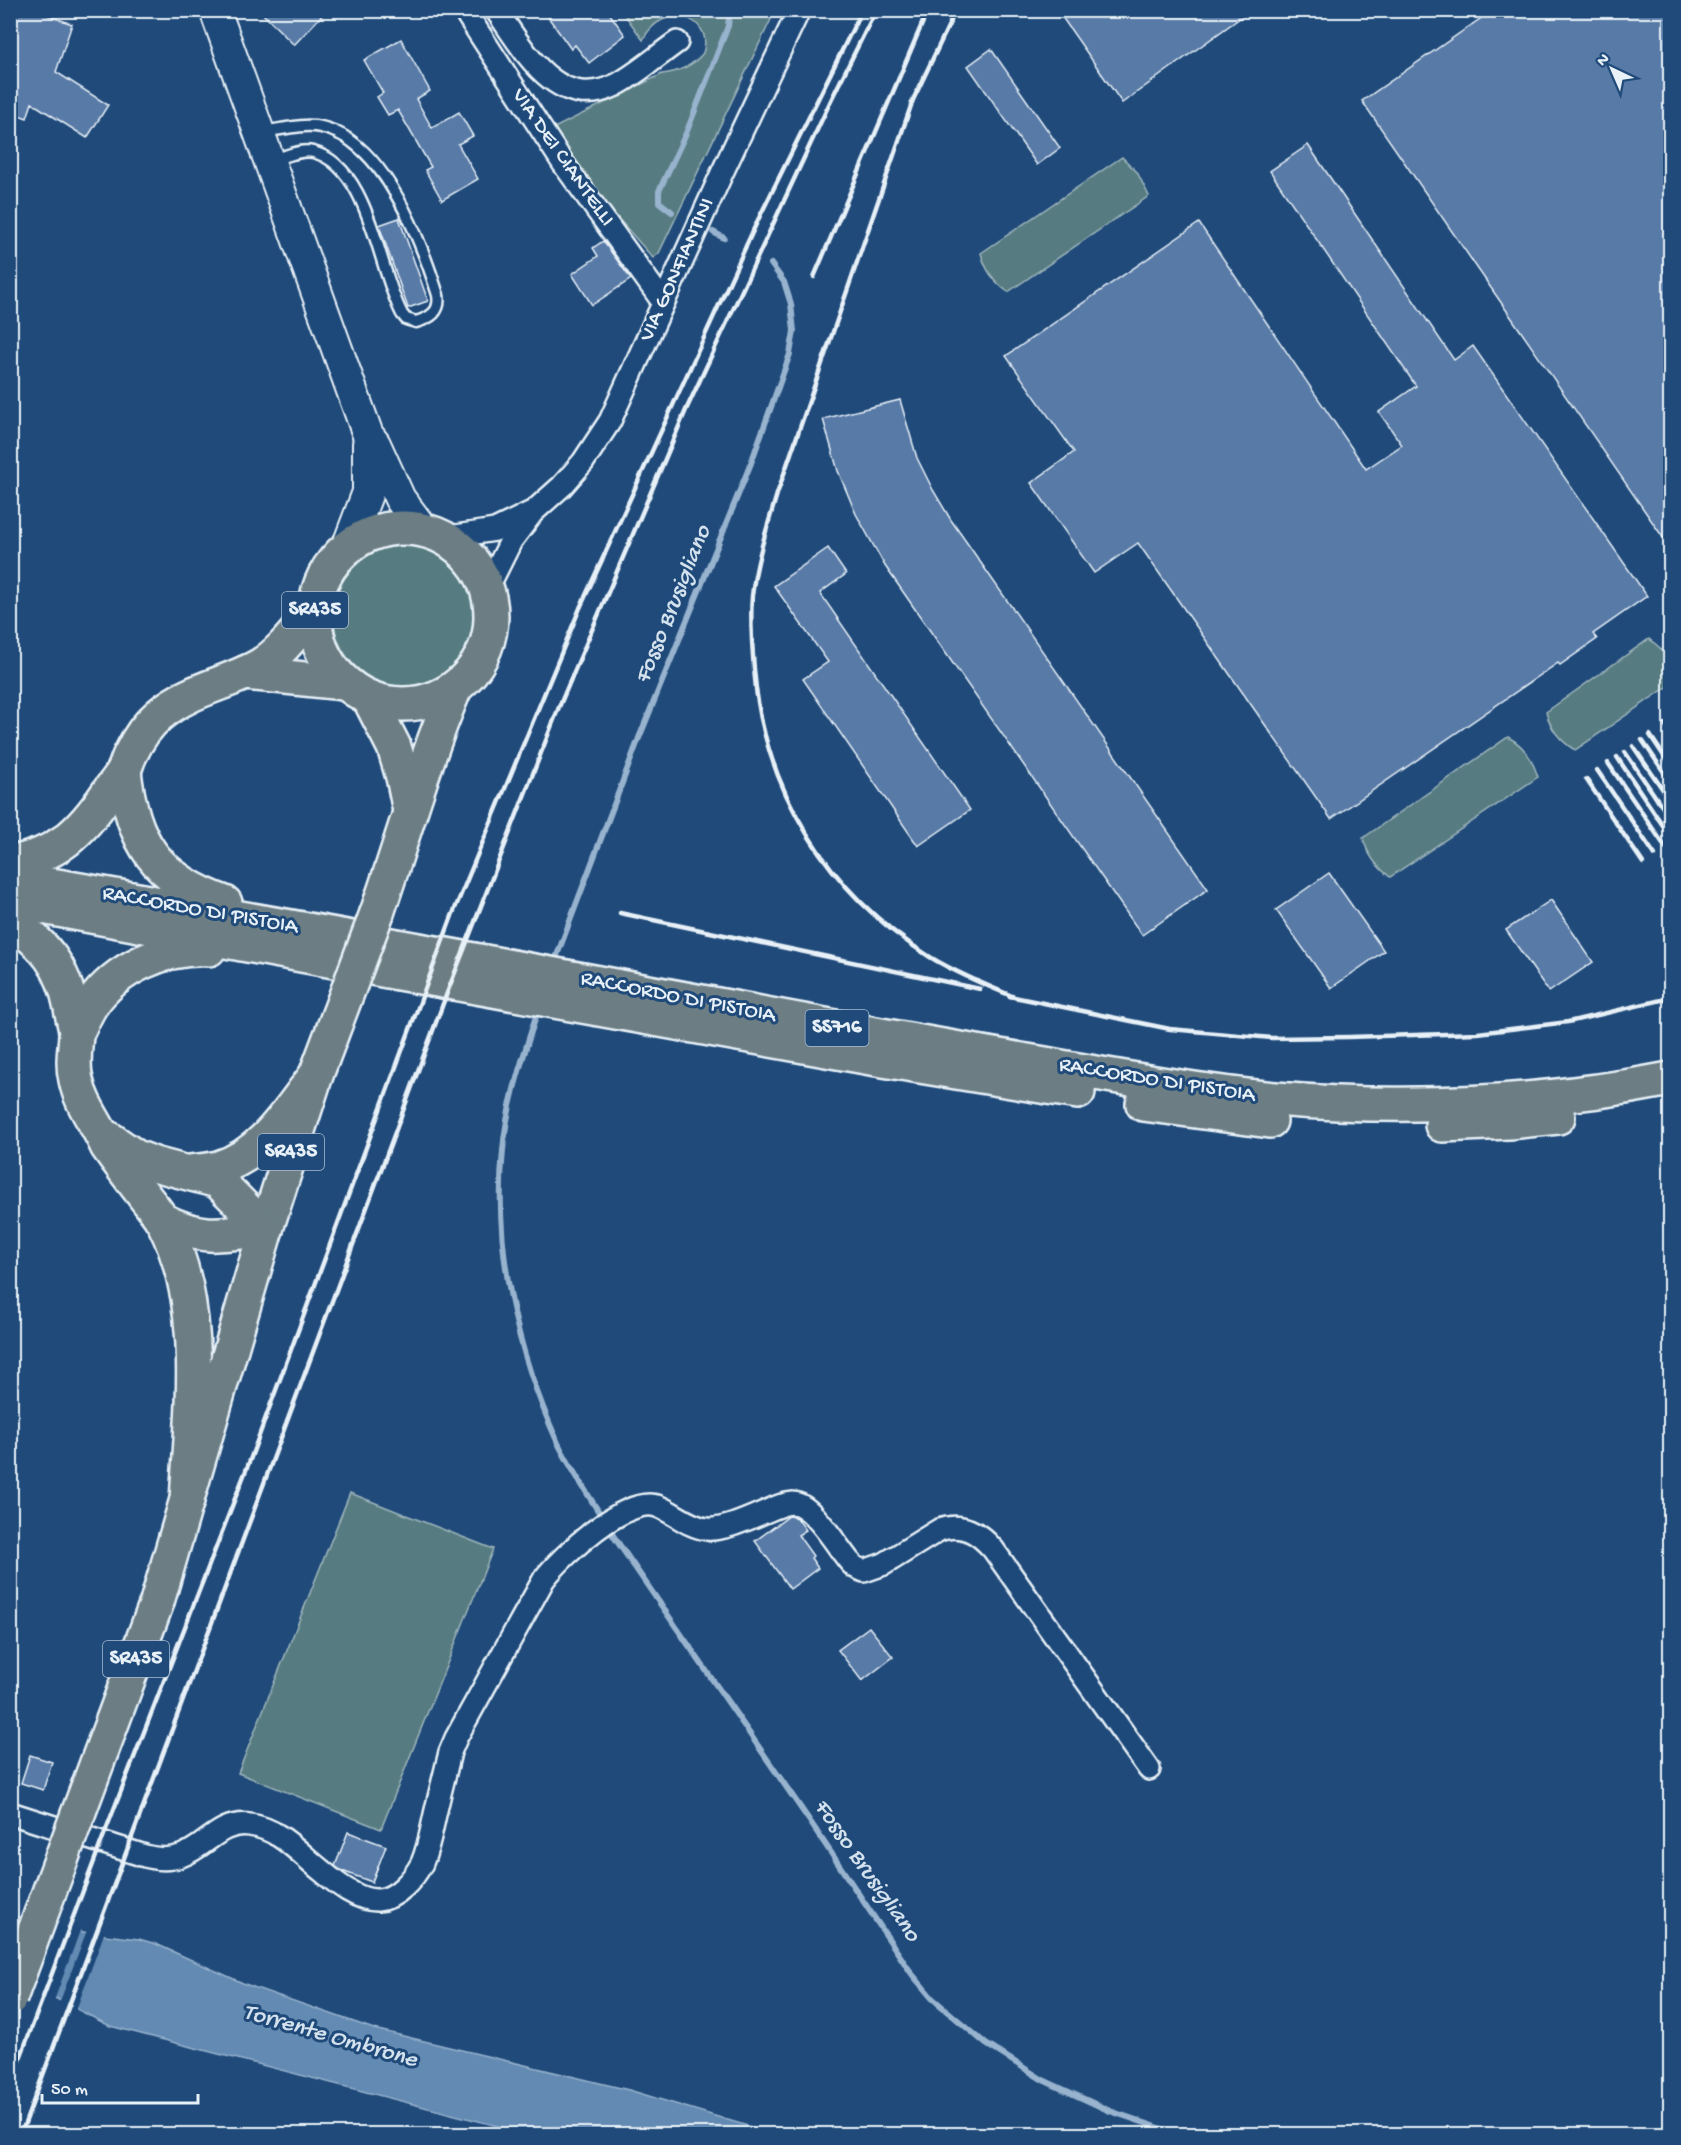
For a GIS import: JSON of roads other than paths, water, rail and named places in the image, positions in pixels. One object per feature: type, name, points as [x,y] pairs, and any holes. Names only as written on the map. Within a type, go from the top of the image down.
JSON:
[{"type":"main road","name":"SR435","points":[[215,10],[368,435],[378,450],[400,499],[433,534]]},
{"type":"main road","name":"SR435","points":[[346,550],[368,492],[368,435]]},
{"type":"main road","name":"SR435","points":[[357,690],[396,704],[417,704],[437,698],[455,688],[474,668],[487,644],[491,616],[487,589],[478,570],[460,549],[433,534],[410,528],[389,529],[369,535],[346,550],[332,565],[319,590],[315,610],[316,633],[323,654],[332,669],[357,690],[394,747],[410,811]]},
{"type":"main road","points":[[10,864],[49,852],[71,838],[91,817],[124,771],[137,742],[147,727],[185,697],[245,673],[277,653],[315,610]]},
{"type":"main road","points":[[245,673],[308,677],[357,690]]},
{"type":"main road","name":"SR435","points":[[10,1998],[157,1602],[266,1229],[316,1075],[377,913],[434,737],[455,688]]},
{"type":"main road","points":[[124,771],[131,815],[137,830],[144,844],[164,869],[202,894],[289,940]]},
{"type":"main road","name":"RACCORDO DI PISTOIA","points":[[10,878],[289,940],[871,1058],[1145,1104],[1276,1121],[1416,1126],[1497,1123],[1671,1101]]},
{"type":"main road","name":"RACCORDO DI PISTOIA","points":[[10,901],[289,940],[410,950],[1152,1083],[1271,1098],[1378,1104],[1434,1104],[1542,1097],[1671,1078]]},
{"type":"main road","points":[[10,921],[42,945],[58,967],[67,987],[76,1034],[74,1054],[76,1084],[85,1107],[103,1135],[106,1146],[162,1220],[182,1272],[190,1315],[193,1390],[187,1501]]},
{"type":"main road","points":[[76,1034],[91,1005],[104,990],[117,978],[143,961],[190,948],[289,940]]},
{"type":"main road","points":[[190,1172],[226,1165],[255,1148],[273,1130],[316,1075]]},
{"type":"main road","points":[[103,1135],[147,1161],[218,1180],[266,1229]]},
{"type":"main road","points":[[162,1220],[189,1232],[204,1235],[266,1229]]},
{"type":"street","name":"VIA DEI CIANTELLI","points":[[464,10],[563,163],[663,302]]},
{"type":"street","points":[[496,10],[540,71],[555,83],[573,90],[589,91],[615,85],[676,42]]},
{"type":"street","name":"VIA GONFIANTINI","points":[[487,589],[507,548],[533,512],[568,480],[610,421],[799,10]]},
{"type":"street","name":"VIA GONFIANTINI","points":[[433,534],[495,530],[533,512]]},
{"type":"street","points":[[10,1813],[163,1860],[196,1850],[224,1828],[248,1825],[271,1831],[289,1842],[346,1889],[370,1899],[379,1900],[389,1896],[408,1882],[423,1861],[450,1752],[456,1738],[544,1579],[562,1559],[595,1532],[631,1509],[649,1505],[707,1529],[726,1526],[782,1504],[799,1504],[814,1516],[849,1562],[864,1571],[884,1564],[949,1526],[959,1526],[976,1534],[993,1549],[1149,1769]]},
{"type":"lane","points":[[259,132],[320,127],[342,137],[371,159],[407,215],[438,295],[437,311],[416,322],[406,319],[402,314],[359,196],[350,180],[334,164],[312,152],[269,161]]},
{"type":"water","name":"Torrente Ombrone","points":[[11,1915],[88,1933],[139,1939],[156,1944],[245,1984],[374,2029],[629,2090],[774,2134],[529,2134],[110,2026],[51,1996],[11,1968]]},
{"type":"waterway","name":"Fosso Brusigliano","points":[[672,212],[659,202],[659,191],[687,131],[728,26],[730,10]]},
{"type":"waterway","name":"Fosso Brusigliano","points":[[713,232],[724,238]]},
{"type":"waterway","name":"Fosso Brusigliano","points":[[556,958],[639,738],[751,463],[790,354],[794,331],[791,304],[784,282],[771,264]]},
{"type":"waterway","name":"Fosso Brusigliano","points":[[537,1013],[516,1081],[505,1132],[501,1187],[505,1262],[520,1337],[543,1409],[563,1453],[602,1517]]},
{"type":"waterway","name":"Fosso Brusigliano","points":[[610,1531],[912,1974],[932,1998],[986,2044],[1043,2080],[1110,2111],[1177,2134]]},
{"type":"railway","points":[[10,2085],[107,1827],[250,1460],[452,916],[580,608],[757,222],[862,10]]},
{"type":"railway","points":[[21,2134],[447,993],[559,707],[686,410],[832,98],[876,10]]},
{"type":"railway","points":[[814,277],[928,10]]},
{"type":"railway","points":[[956,10],[913,100],[777,494],[754,583],[751,605],[752,642],[760,713],[771,756],[787,796],[807,834],[832,869],[861,902],[894,931],[930,957],[1017,998]]},
{"type":"railway","points":[[1665,724],[1670,732]]},
{"type":"railway","points":[[1650,735],[1670,765]]},
{"type":"railway","points":[[1642,740],[1670,781]]},
{"type":"railway","points":[[1633,746],[1670,800]]},
{"type":"railway","points":[[1625,752],[1670,818]]},
{"type":"railway","points":[[1617,757],[1670,836]]},
{"type":"railway","points":[[1608,763],[1666,848]]},
{"type":"railway","points":[[1597,770],[1655,855]]},
{"type":"railway","points":[[1586,779],[1643,863]]},
{"type":"railway","points":[[620,913],[980,989]]},
{"type":"railway","points":[[1009,996],[1170,1029],[1272,1038],[1478,1033],[1568,1022],[1670,998]]}]
